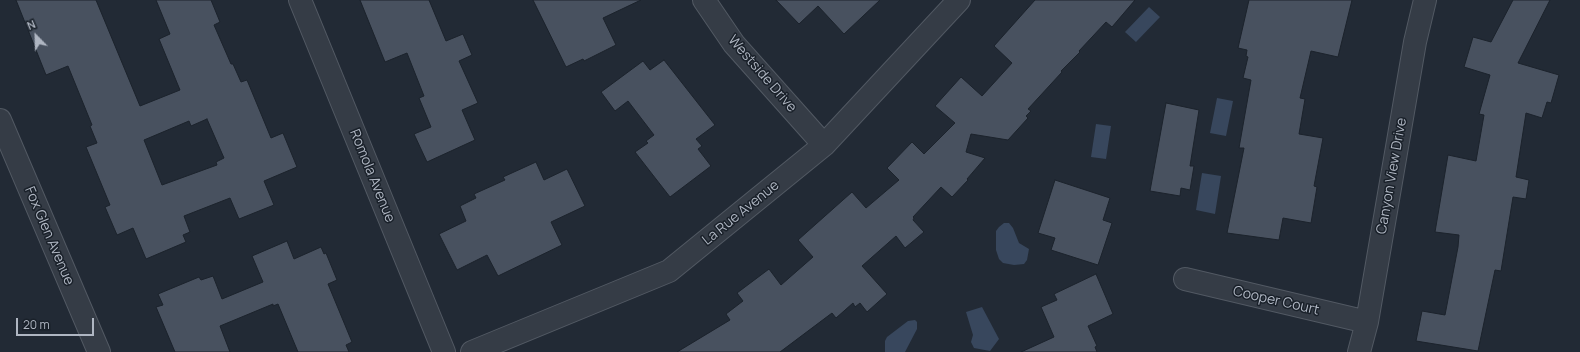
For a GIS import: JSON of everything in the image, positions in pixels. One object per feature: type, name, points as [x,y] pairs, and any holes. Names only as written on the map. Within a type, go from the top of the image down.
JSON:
[{"type":"street","name":"Romola Avenue","points":[[300,0],[444,352]]},
{"type":"street","name":"Westside Drive","points":[[704,0],[734,44],[824,146]]},
{"type":"street","name":"La Rue Avenue","points":[[472,352],[669,271],[824,146],[959,0]]},
{"type":"street","name":"Canyon View Drive","points":[[1359,352],[1367,322],[1414,42],[1426,0]]},
{"type":"street","name":"Fox Glen Avenue","points":[[0,120],[99,352]]},
{"type":"street","name":"Cooper Court","points":[[1185,279],[1367,322]]},
{"type":"water","points":[[1149,7],[1160,17],[1136,42],[1125,32]]},
{"type":"water","points":[[1217,98],[1233,101],[1226,136],[1210,133]]},
{"type":"water","points":[[1096,124],[1111,126],[1106,159],[1091,157]]},
{"type":"water","points":[[1202,173],[1221,176],[1215,214],[1196,210]]},
{"type":"water","points":[[1004,223],[1009,223],[1013,228],[1019,243],[1029,249],[1027,260],[1024,264],[1014,265],[1003,263],[999,259],[996,250],[996,231]]},
{"type":"water","points":[[982,307],[999,339],[990,351],[974,348],[971,342],[973,335],[966,312]]},
{"type":"water","points":[[915,320],[917,322],[917,329],[905,352],[885,352],[885,341],[887,337],[908,321]]},
{"type":"building","points":[[16,0],[96,0],[140,106],[180,90],[159,39],[170,34],[156,0],[211,0],[220,22],[214,25],[231,64],[233,64],[241,82],[247,80],[271,138],[283,133],[297,167],[264,181],[274,205],[239,219],[230,198],[184,216],[190,232],[183,235],[186,242],[146,259],[133,228],[117,235],[105,207],[110,205],[86,147],[97,143],[90,126],[92,125],[68,66],[46,75]],"holes":[[[207,119],[224,158],[216,162],[217,165],[162,185],[144,140],[189,121],[191,126]]]},
{"type":"building","points":[[360,0],[429,0],[446,41],[463,34],[472,55],[459,61],[478,103],[462,110],[475,140],[427,162],[414,134],[431,127],[419,98],[424,96],[407,53],[385,62]]},
{"type":"building","points":[[533,0],[641,0],[603,18],[616,45],[584,61],[583,59],[566,67]]},
{"type":"building","points":[[776,0],[880,0],[844,34],[818,6],[799,24]]},
{"type":"building","points":[[1035,0],[1135,0],[1112,27],[1106,22],[1079,51],[1080,52],[1061,71],[1062,72],[1028,109],[1031,111],[1026,116],[1028,118],[1008,140],[971,134],[966,152],[985,158],[967,179],[968,180],[952,197],[941,187],[913,217],[913,220],[924,232],[905,248],[896,236],[862,266],[887,294],[867,312],[860,303],[855,307],[853,303],[836,318],[832,313],[780,352],[677,352],[730,320],[726,314],[743,301],[737,293],[769,269],[781,285],[813,257],[798,240],[852,192],[866,208],[899,180],[887,168],[912,142],[924,154],[955,123],[935,106],[961,77],[982,96],[1012,63],[994,46]]},
{"type":"building","points":[[1249,0],[1352,0],[1338,57],[1311,51],[1300,98],[1305,99],[1299,134],[1323,138],[1314,186],[1317,187],[1311,223],[1283,218],[1279,240],[1227,233],[1244,148],[1239,148],[1251,80],[1243,78],[1248,57],[1246,56],[1247,50],[1238,48]]},
{"type":"building","points":[[1513,0],[1550,0],[1518,63],[1559,75],[1551,103],[1547,102],[1542,118],[1526,113],[1516,177],[1529,180],[1526,199],[1513,197],[1501,271],[1495,270],[1478,351],[1416,341],[1422,311],[1445,315],[1458,247],[1459,235],[1435,232],[1448,155],[1476,161],[1484,115],[1479,114],[1490,75],[1464,67],[1473,37],[1491,42]]},
{"type":"building","points":[[664,60],[715,125],[696,139],[702,146],[698,149],[711,166],[670,197],[635,152],[648,143],[646,141],[654,135],[628,101],[615,111],[601,92],[643,61],[650,70]]},
{"type":"building","points":[[1166,103],[1199,110],[1190,166],[1194,166],[1190,190],[1181,188],[1180,196],[1150,191]]},
{"type":"building","points":[[536,162],[544,180],[567,169],[585,206],[551,222],[562,245],[498,276],[487,255],[457,270],[439,234],[466,221],[460,206],[476,198],[474,194],[505,180],[503,177]]},
{"type":"building","points":[[1055,180],[1110,198],[1103,220],[1112,223],[1098,265],[1051,250],[1055,238],[1038,233]]},
{"type":"building","points":[[287,241],[294,259],[321,247],[324,254],[326,253],[337,280],[328,284],[352,342],[346,345],[349,352],[298,352],[278,304],[273,306],[273,304],[220,326],[230,352],[175,352],[156,307],[163,305],[158,294],[199,277],[201,280],[213,276],[222,299],[263,282],[252,256]]},
{"type":"building","points":[[1096,274],[1113,314],[1088,326],[1097,346],[1095,347],[1097,352],[1021,352],[1054,337],[1041,307],[1057,300],[1054,294]]}]
